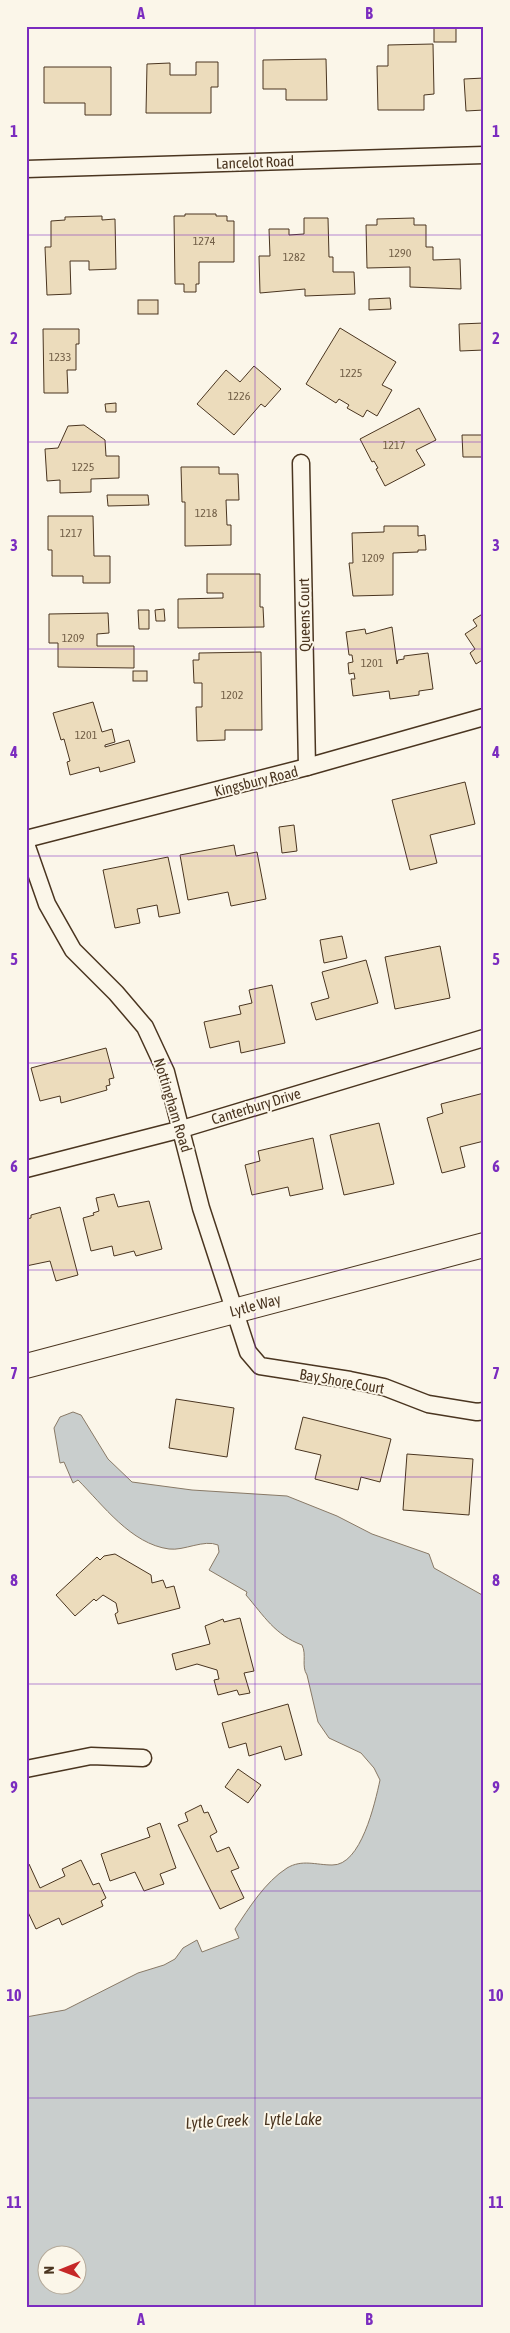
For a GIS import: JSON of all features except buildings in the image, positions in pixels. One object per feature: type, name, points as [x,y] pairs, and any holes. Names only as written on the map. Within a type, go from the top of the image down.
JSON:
[{"type":"street","name":"Lancelot Road","points":[[26,169],[484,155]]},
{"type":"street","name":"Queens Court","points":[[301,463],[307,767]]},
{"type":"street","name":"Kingsbury Road","points":[[26,839],[307,767],[484,717]]},
{"type":"street","name":"Nottingham Road","points":[[26,844],[47,904],[73,950],[116,993],[145,1027],[166,1072],[201,1208],[234,1310]]},
{"type":"street","name":"Canterbury Drive","points":[[26,1169],[182,1129],[484,1038]]},
{"type":"street","name":"Lytle Way","points":[[26,1366],[484,1245]]},
{"type":"street","name":"Bay Shore Court","points":[[234,1310],[248,1352],[260,1366],[384,1387],[428,1404],[476,1412],[484,1411]]},
{"type":"street","points":[[26,1769],[91,1756],[143,1758]]},
{"type":"water","name":"Lytle Lake","points":[[73,1412],[81,1415],[108,1459],[132,1482],[192,1490],[287,1496],[337,1516],[372,1534],[429,1554],[434,1568],[484,1596],[484,2307],[26,2307],[26,2017],[65,2010],[138,1973],[164,1965],[175,1959],[183,1948],[197,1940],[202,1952],[239,1938],[235,1929],[258,1896],[272,1880],[287,1868],[293,1865],[309,1863],[332,1865],[342,1863],[351,1855],[359,1845],[365,1832],[380,1780],[374,1768],[361,1753],[329,1738],[318,1722],[304,1668],[302,1645],[284,1636],[277,1630],[246,1595],[247,1592],[209,1570],[219,1552],[218,1545],[207,1543],[169,1549],[155,1546],[130,1532],[78,1480],[73,1483],[64,1462],[60,1463],[54,1428],[60,1417]]},
{"type":"water label","name":"Lytle Creek","points":[[217,2121]]}]
